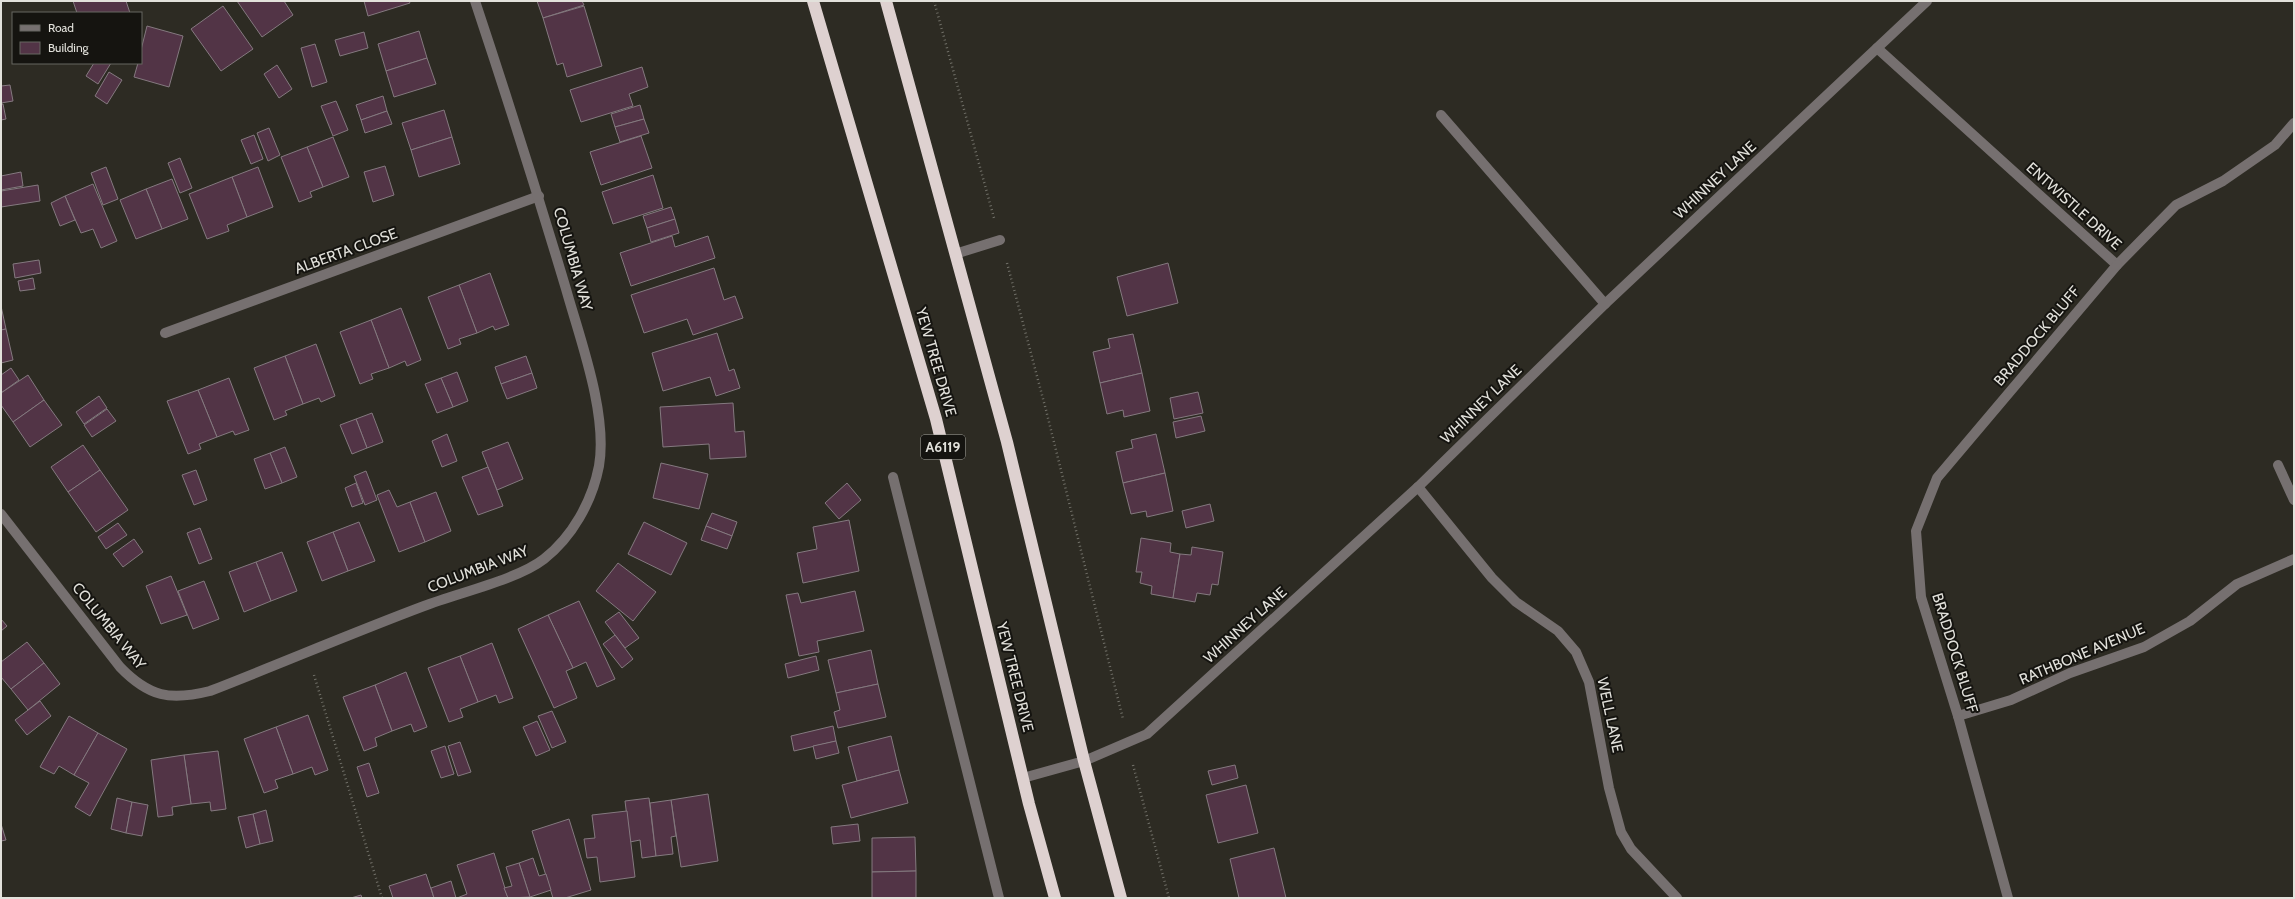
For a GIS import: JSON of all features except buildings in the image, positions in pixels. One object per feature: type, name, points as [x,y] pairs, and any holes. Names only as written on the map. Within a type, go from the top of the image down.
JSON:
[{"type":"highway","name":"YEW TREE DRIVE","points":[[813,1],[936,419],[1023,778],[1055,898]]},
{"type":"highway","points":[[886,1],[1007,442],[1084,761],[1121,898]]},
{"type":"street","name":"COLUMBIA WAY","points":[[1,514],[120,667],[135,682],[153,692],[173,697],[210,691],[424,606],[521,572],[541,561],[556,549],[573,530],[585,506],[599,466],[598,417],[593,382],[538,196],[475,1]]},
{"type":"street","name":"WHINNEY LANE","points":[[1023,778],[1084,761],[1147,734],[1418,487],[1605,304],[1927,1]]},
{"type":"street","name":"ENTWISTLE DRIVE","points":[[1877,48],[2117,265],[2176,205],[2223,181],[2275,145],[2294,123]]},
{"type":"street","points":[[1441,115],[1605,304]]},
{"type":"street","name":"ALBERTA CLOSE","points":[[165,333],[538,196]]},
{"type":"street","points":[[956,254],[1000,240]]},
{"type":"street","name":"BRADDOCK BLUFF","points":[[2008,898],[1958,716],[1921,597],[1916,531],[1937,478],[2117,265]]},
{"type":"street","points":[[2278,465],[2294,500]]},
{"type":"street","points":[[893,477],[999,898]]},
{"type":"street","name":"WELL LANE","points":[[1418,487],[1492,578],[1516,602],[1558,631],[1576,652],[1589,682],[1609,788],[1621,832],[1631,849],[1677,898]]},
{"type":"street","name":"RATHBONE AVENUE","points":[[1958,716],[2011,700],[2070,673],[2144,647],[2190,621],[2237,584],[2294,559]]},
{"type":"path","points":[[934,1],[1046,410],[1140,794],[1169,898]]},
{"type":"path","points":[[308,653],[382,898]]}]
